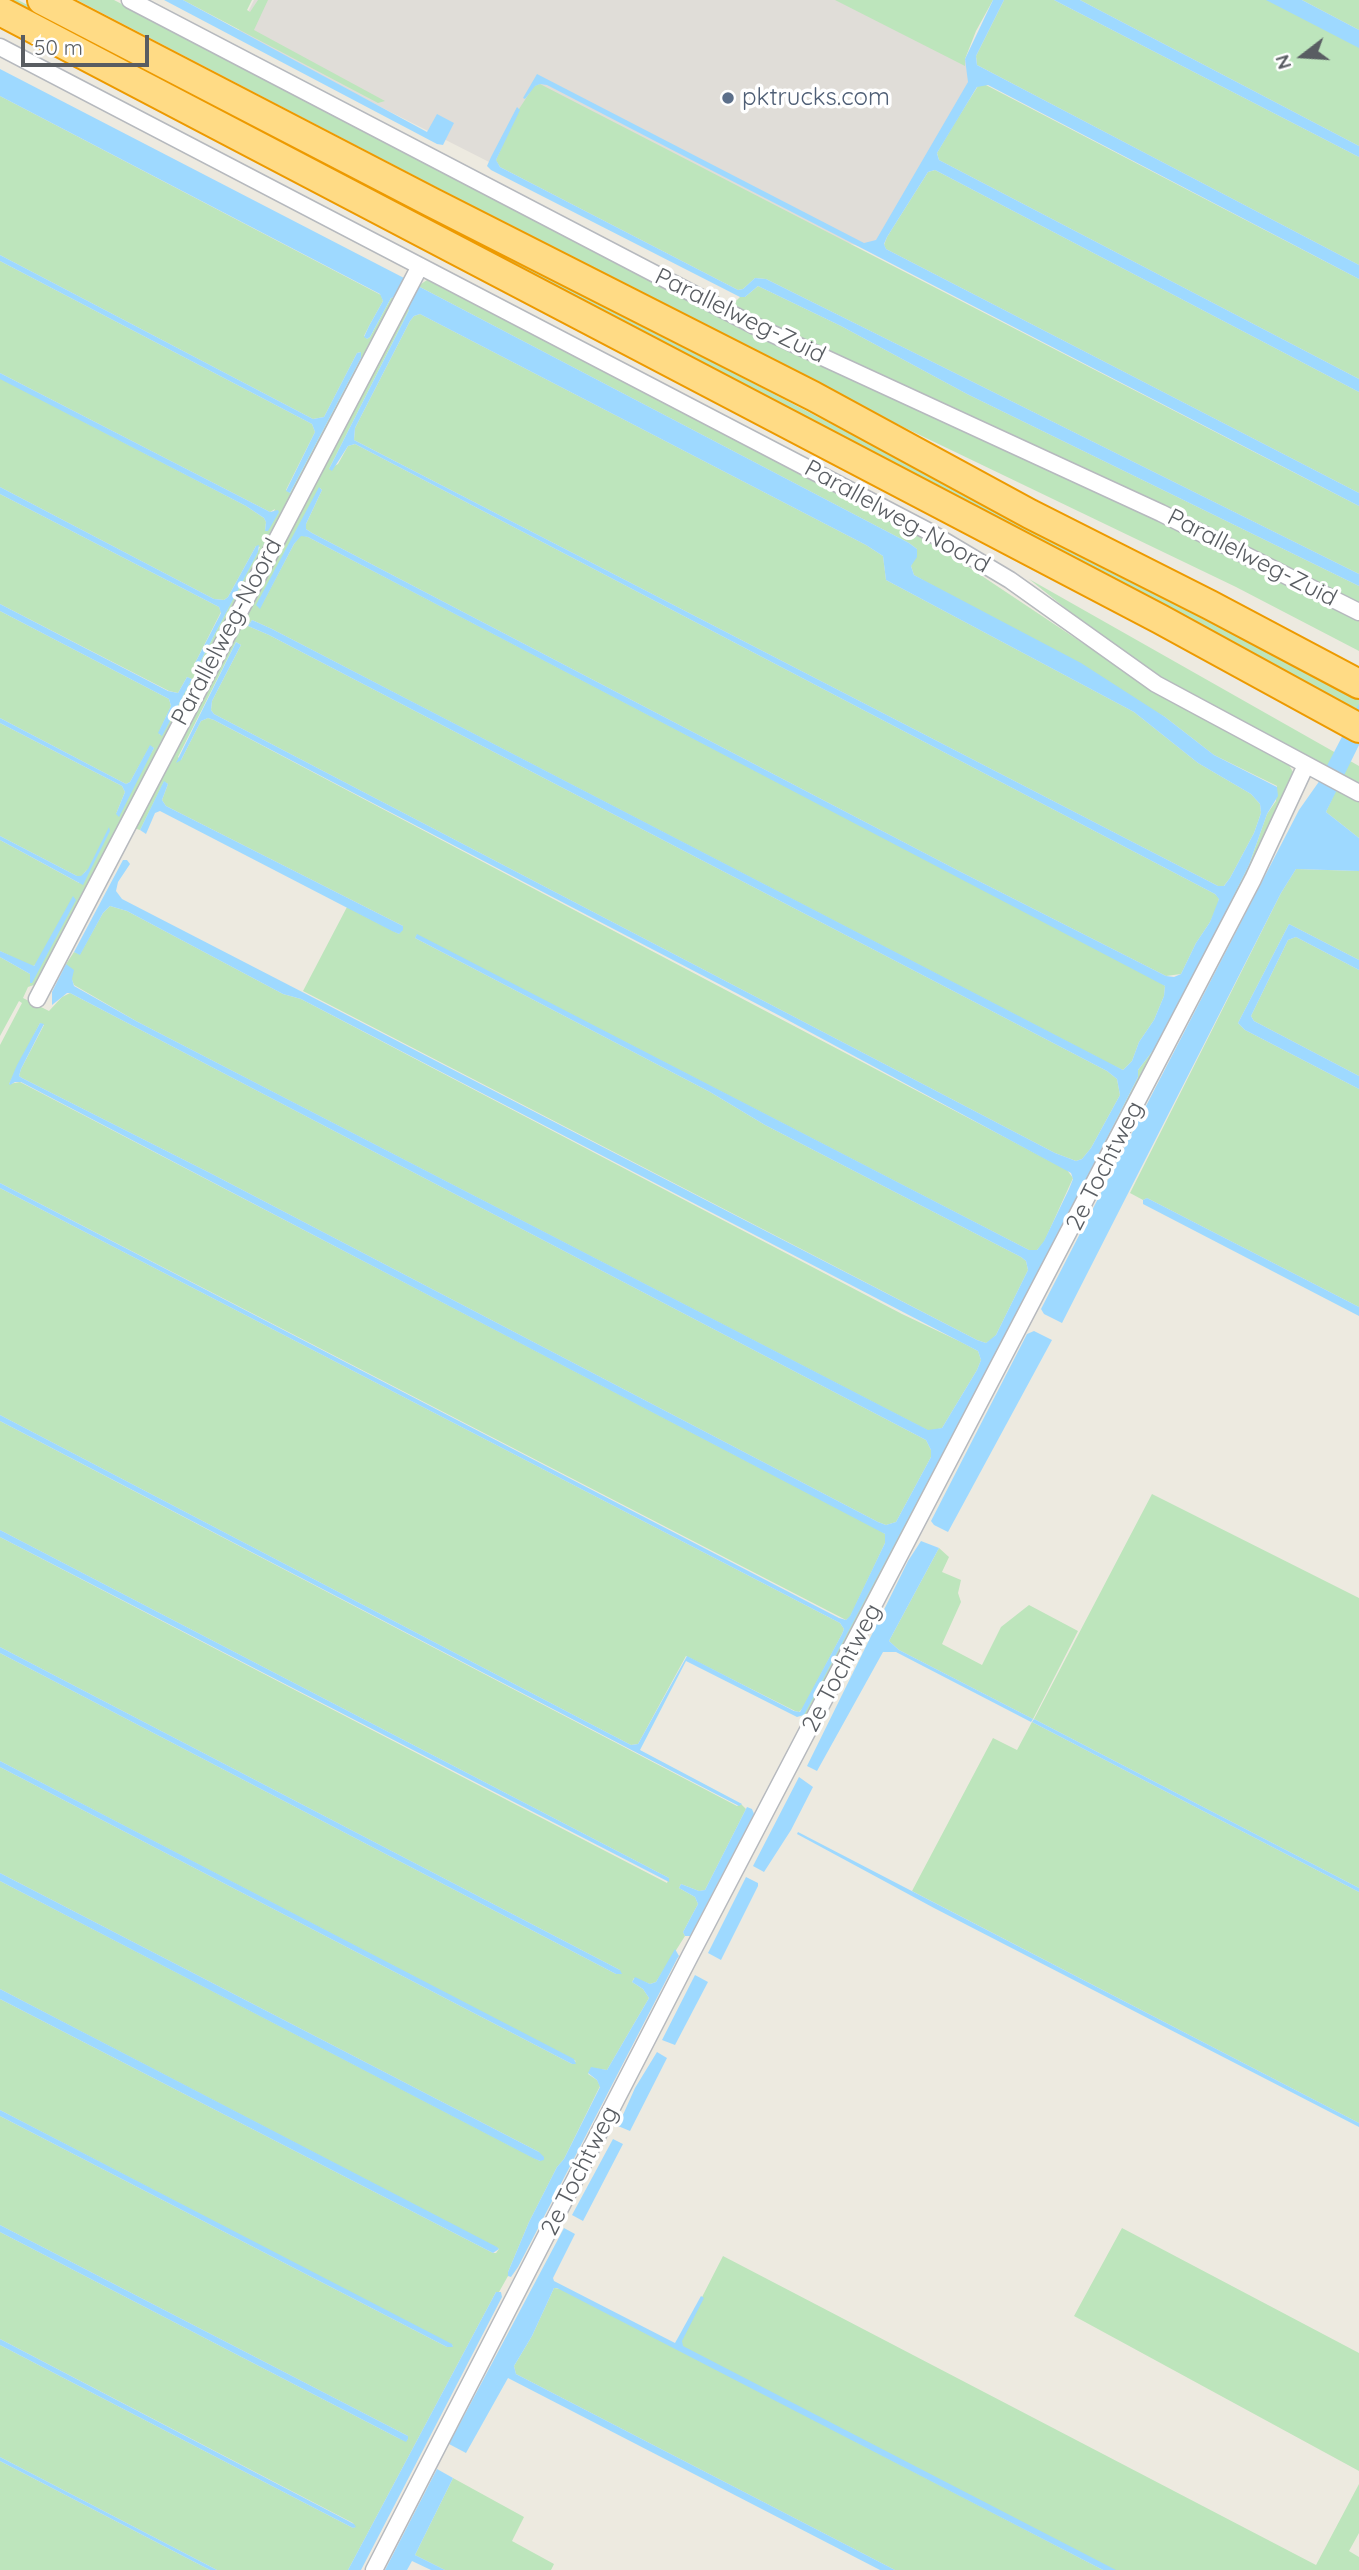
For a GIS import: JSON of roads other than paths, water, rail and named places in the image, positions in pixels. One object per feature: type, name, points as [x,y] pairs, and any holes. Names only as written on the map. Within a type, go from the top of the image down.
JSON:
[{"type":"highway","points":[[42,0],[813,396],[1030,514],[1355,681]]},
{"type":"highway","points":[[0,10],[1149,613],[1359,728]]},
{"type":"street","name":"Parallelweg-Zuid","points":[[130,0],[753,325],[1161,513],[1359,612]]},
{"type":"street","name":"Parallelweg-Noord","points":[[0,47],[417,270],[926,530],[1010,580],[1156,684],[1353,790]]},
{"type":"street","name":"Parallelweg-Noord","points":[[37,999],[417,270]]},
{"type":"street","name":"2e Tochtweg","points":[[374,2570],[685,1967],[1312,768]]},
{"type":"water","points":[[164,0],[183,0],[427,132],[437,114],[454,123],[443,145],[437,144]]},
{"type":"water","points":[[993,0],[1004,0],[976,56],[977,65],[1359,265],[1359,279],[988,85],[977,87],[937,153],[939,160],[1359,379],[1359,392],[935,170],[928,172],[887,237],[884,244],[886,249],[1359,493],[1359,506],[547,85],[535,86],[525,99],[523,98],[537,74],[864,243],[876,240],[968,82],[965,59]]},
{"type":"water","points":[[1054,0],[1080,0],[1359,146],[1359,157]]},
{"type":"water","points":[[1266,0],[1302,0],[1359,30],[1359,48]]},
{"type":"water","points":[[0,69],[404,278],[405,283],[418,286],[909,543],[917,549],[917,557],[911,566],[914,575],[1081,663],[1165,717],[1214,755],[1277,787],[1278,796],[1267,814],[1249,865],[1223,917],[1155,1048],[1138,1070],[1138,1077],[1044,1262],[804,1715],[797,1717],[686,1661],[640,1750],[742,1804],[739,1806],[0,1421],[0,1415],[631,1745],[638,1744],[687,1656],[800,1712],[842,1634],[844,1629],[840,1623],[0,1188],[0,1183],[839,1618],[846,1620],[850,1616],[885,1543],[885,1534],[21,1082],[10,1085],[17,1065],[40,1023],[44,1024],[21,1069],[19,1076],[22,1078],[212,1174],[878,1522],[886,1525],[896,1522],[931,1457],[926,1440],[70,993],[52,1005],[52,992],[66,964],[74,970],[74,986],[136,1021],[928,1430],[942,1428],[977,1370],[981,1360],[978,1351],[127,911],[110,906],[103,913],[80,955],[74,952],[123,860],[130,864],[118,882],[116,891],[122,899],[986,1343],[996,1335],[1028,1270],[1026,1261],[1021,1257],[765,1125],[710,1092],[415,938],[417,934],[1029,1250],[1037,1250],[1044,1241],[1073,1179],[1071,1173],[782,1017],[214,720],[208,718],[201,721],[181,760],[176,763],[236,642],[241,645],[212,701],[211,710],[214,714],[1055,1153],[1076,1161],[1082,1159],[1091,1148],[1120,1095],[1117,1079],[1107,1071],[248,626],[252,620],[272,629],[1123,1070],[1132,1061],[1139,1042],[1154,1020],[1164,996],[1165,986],[308,537],[301,536],[294,544],[260,609],[256,605],[319,487],[322,490],[306,524],[306,529],[312,533],[959,871],[1166,976],[1181,974],[1210,922],[1219,899],[1215,894],[355,444],[348,446],[332,471],[329,469],[409,310],[397,297],[391,298],[367,339],[364,337],[383,301],[380,294],[0,96]],"holes":[[[420,314],[883,556],[886,580],[1134,712],[1198,763],[1251,794],[1260,804],[1261,813],[1254,833],[1224,886],[1218,886],[354,440],[355,428],[410,321]]]},
{"type":"water","points":[[517,107],[520,110],[496,160],[500,167],[738,290],[755,278],[766,279],[1359,574],[1359,586],[967,394],[841,326],[758,286],[745,297],[740,297],[491,170],[487,166]]},
{"type":"water","points":[[0,255],[313,419],[324,417],[357,353],[361,352],[361,358],[290,493],[286,491],[315,432],[312,424],[0,261]]},
{"type":"water","points":[[0,373],[270,512],[279,512],[268,531],[265,531],[264,518],[246,506],[0,379]]},
{"type":"water","points":[[0,487],[214,599],[224,600],[228,597],[259,545],[258,552],[197,668],[194,665],[221,613],[219,607],[0,494]]},
{"type":"water","points":[[0,604],[168,691],[178,693],[187,677],[192,679],[162,736],[158,733],[171,706],[169,699],[0,611]]},
{"type":"water","points":[[1359,704],[1359,745],[1326,812],[1359,838],[1359,871],[1296,869],[1281,893],[1062,1323],[1044,1314],[1041,1309],[1299,810],[1318,783]]},
{"type":"water","points":[[0,718],[126,784],[130,782],[150,745],[154,748],[119,817],[116,814],[125,792],[122,786],[0,723]]},
{"type":"water","points":[[164,781],[168,784],[162,800],[166,806],[403,926],[403,930],[399,934],[392,931],[160,811],[155,813],[146,834],[140,830]]},
{"type":"water","points":[[109,827],[110,831],[83,885],[0,840],[0,836],[81,876],[88,869]]},
{"type":"water","points":[[73,896],[76,900],[30,983],[30,974],[0,957],[0,951],[34,966]]},
{"type":"water","points":[[1289,924],[1359,960],[1359,970],[1296,937],[1288,940],[1251,1016],[1254,1021],[1359,1076],[1359,1089],[1245,1030],[1238,1023]]},
{"type":"water","points":[[1147,1198],[1359,1307],[1359,1316],[1143,1204],[1143,1200]]},
{"type":"water","points":[[1034,1331],[1052,1340],[948,1532],[931,1521],[1027,1334]]},
{"type":"water","points":[[0,1530],[669,1878],[669,1882],[0,1537]]},
{"type":"water","points":[[921,1541],[939,1548],[889,1641],[899,1650],[1033,1719],[1031,1722],[896,1652],[883,1652],[817,1771],[807,1766],[908,1561]]},
{"type":"water","points":[[0,1647],[620,1970],[622,1974],[616,1974],[0,1653]]},
{"type":"water","points":[[1034,1719],[1359,1888],[1359,1892],[1032,1722]]},
{"type":"water","points":[[0,1761],[574,2059],[576,2064],[0,1767]]},
{"type":"water","points":[[799,1777],[813,1787],[791,1830],[764,1872],[753,1866]]},
{"type":"water","points":[[747,1807],[752,1809],[754,1814],[690,1936],[685,1936],[683,1932],[698,1904],[695,1897],[679,1888],[681,1884],[699,1891],[705,1890]]},
{"type":"water","points":[[798,1832],[1359,2123],[1359,2127],[934,1908],[797,1834]]},
{"type":"water","points":[[0,1873],[539,2152],[544,2160],[533,2158],[0,1881]]},
{"type":"water","points":[[746,1877],[758,1883],[758,1886],[721,1960],[708,1953]]},
{"type":"water","points":[[675,1949],[679,1956],[518,2267],[511,2277],[508,2276],[529,2222],[600,2087],[597,2080],[588,2073],[591,2067],[607,2070],[649,1998],[643,1989],[632,1982],[635,1977],[650,1984],[656,1982]]},
{"type":"water","points":[[695,1975],[708,1982],[675,2045],[662,2040]]},
{"type":"water","points":[[0,1989],[499,2249],[493,2253],[0,1999]]},
{"type":"water","points":[[657,2052],[667,2058],[630,2131],[618,2126],[635,2088]]},
{"type":"water","points":[[0,2110],[452,2344],[453,2347],[447,2347],[0,2116]]},
{"type":"water","points":[[613,2139],[623,2144],[583,2221],[572,2215]]},
{"type":"water","points":[[0,2225],[408,2436],[408,2439],[406,2442],[398,2438],[0,2232]]},
{"type":"water","points":[[564,2228],[575,2234],[553,2278],[554,2281],[675,2343],[701,2296],[704,2298],[682,2341],[683,2346],[1116,2570],[1103,2570],[557,2288],[554,2288],[532,2336],[514,2366],[516,2374],[895,2570],[880,2570],[508,2378],[466,2453],[449,2444]]},
{"type":"water","points":[[496,2292],[501,2292],[502,2297],[361,2570],[348,2570]]},
{"type":"water","points":[[0,2339],[356,2527],[353,2528],[0,2345]]},
{"type":"water","points":[[0,2457],[217,2570],[210,2570],[0,2461]]},
{"type":"water","points":[[437,2469],[453,2478],[415,2555],[445,2570],[431,2570],[412,2561],[407,2570],[385,2570]]},
{"type":"place","name":"pktrucks.com","points":[[728,98]]}]
